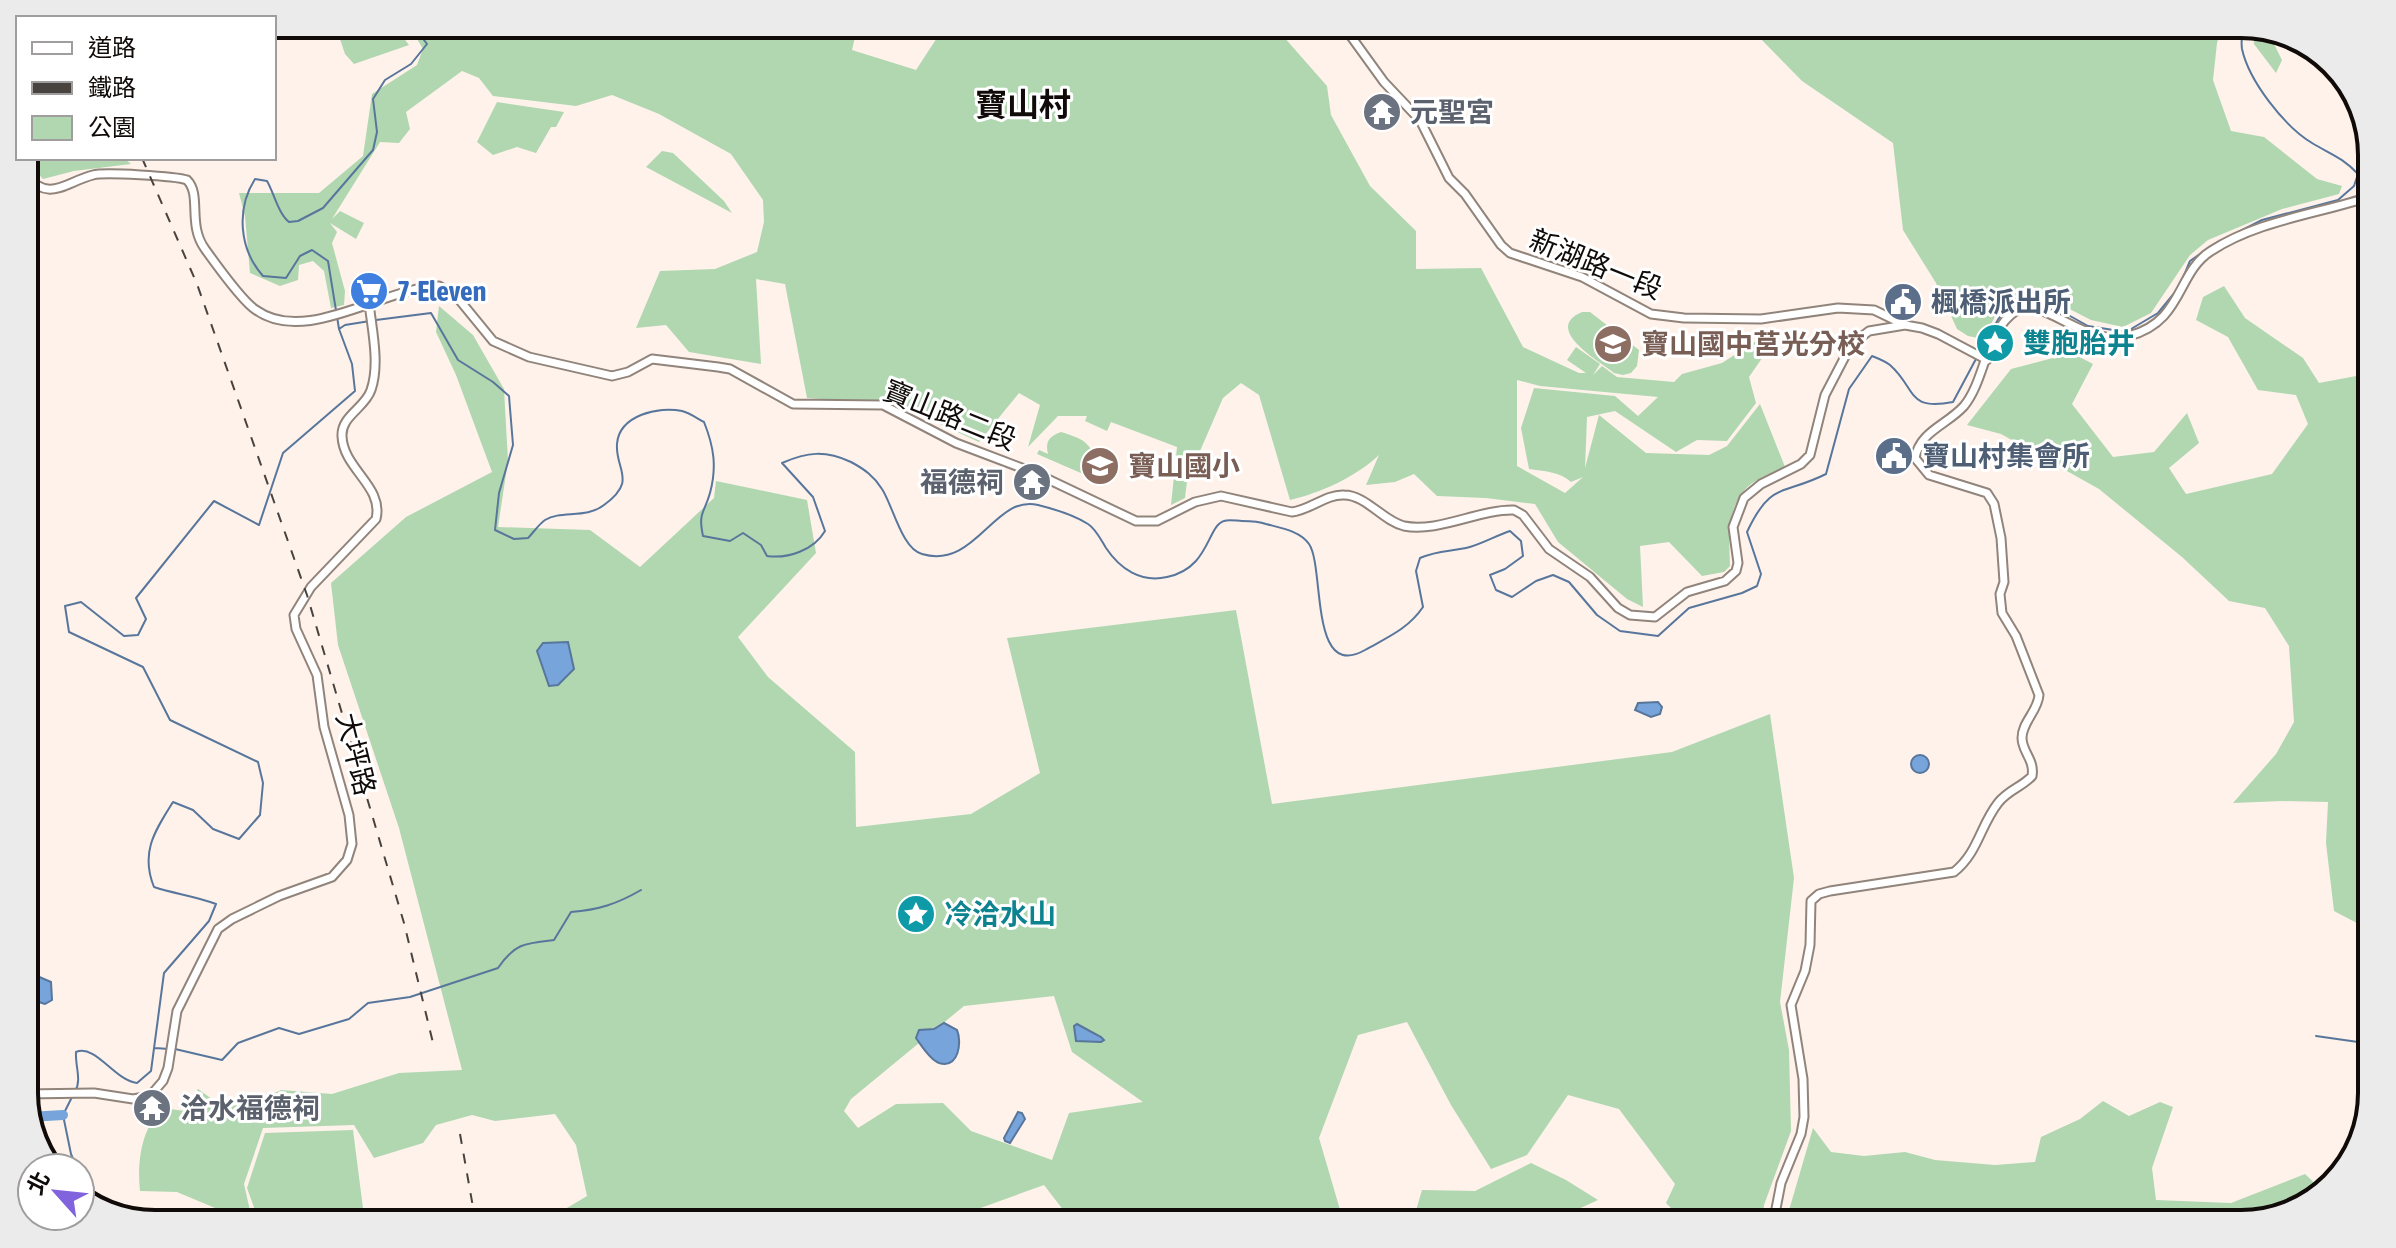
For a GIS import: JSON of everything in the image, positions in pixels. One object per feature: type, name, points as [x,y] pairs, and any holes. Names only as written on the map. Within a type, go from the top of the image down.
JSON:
[{"type":"street","name":"新湖路一段","points":[[1352,38],[1384,82],[1420,120],[1449,178],[1510,253],[1582,277],[1630,300],[1651,314],[1684,318],[1761,319],[1838,308],[1874,310],[1905,325],[1938,334],[1987,360]]},
{"type":"street","name":"寶山路二段","points":[[38,186],[63,188],[96,174],[187,180],[195,193],[194,223],[202,245],[256,310],[274,319],[293,321],[329,316],[439,286],[457,297],[493,341],[517,353],[612,376],[628,372],[652,359],[685,362],[730,369],[780,398],[799,405],[883,405],[956,443],[1035,473],[1136,521],[1157,521],[1195,502],[1221,496],[1292,512],[1331,497],[1349,495],[1404,526],[1451,522],[1514,510],[1523,515],[1549,549],[1590,577],[1618,608],[1642,618],[1655,617],[1687,592],[1730,577],[1738,563],[1733,527],[1744,498],[1761,484],[1801,464],[1810,455],[1825,395],[1851,345],[1869,331],[1905,325]]},
{"type":"street","points":[[1776,1210],[1781,1183],[1801,1134],[1804,1117],[1803,1079],[1791,1005],[1805,971],[1810,945],[1811,901],[1819,894],[1830,891],[1954,872],[1967,862],[1997,803],[2007,792],[2032,776],[2032,763],[2022,742],[2022,734],[2039,695],[2016,636],[2002,613],[2000,594],[2004,582],[2001,538],[1994,504],[1987,493],[1929,475],[1915,458],[1921,440],[1962,408],[1997,333],[2006,320],[2021,308],[2030,306],[2043,310],[2097,337],[2112,339],[2130,336],[2156,322],[2169,310],[2200,259],[2217,246],[2275,223],[2358,200]]},
{"type":"street","name":"大坪路","points":[[38,1094],[94,1093],[133,1099],[150,1096],[163,1081],[181,1001],[218,929],[279,896],[332,877],[342,868],[351,851],[349,815],[324,727],[317,675],[296,629],[294,615],[311,587],[376,519],[376,499],[352,465],[343,445],[342,433],[344,424],[365,403],[373,386],[369,303]]},
{"type":"green space","points":[[340,38],[404,38],[409,45],[354,64],[345,54]]},
{"type":"green space","points":[[416,38],[855,38],[852,50],[916,70],[937,38],[1285,38],[1327,86],[1331,115],[1370,186],[1416,231],[1416,269],[1481,268],[1523,347],[1579,373],[1586,373],[1567,360],[1576,347],[1600,364],[1593,375],[1602,366],[1617,377],[1674,382],[1682,374],[1722,363],[1768,333],[1778,335],[1749,377],[1756,403],[1727,441],[1697,440],[1676,452],[1615,411],[1587,417],[1585,468],[1599,415],[1646,453],[1709,455],[1727,446],[1760,404],[1785,467],[1751,484],[1737,501],[1731,522],[1730,566],[1724,572],[1702,576],[1669,542],[1640,546],[1643,607],[1627,599],[1558,542],[1535,504],[1437,496],[1414,474],[1395,482],[1366,485],[1379,455],[1337,483],[1290,500],[1259,395],[1241,383],[1223,398],[1187,481],[1185,498],[1171,505],[1177,447],[1111,422],[1107,431],[1085,421],[1087,416],[1058,416],[1028,447],[1040,405],[1019,393],[979,442],[896,404],[807,398],[785,284],[756,279],[761,364],[689,352],[666,325],[636,328],[660,271],[715,269],[757,252],[764,222],[763,200],[731,154],[659,114],[612,95],[576,106],[493,96],[479,78],[462,71],[406,112],[410,129],[399,143],[380,142],[332,219],[340,211],[364,223],[356,239],[330,223],[337,232],[332,243],[345,291],[344,305],[331,308],[324,271],[313,261],[299,265],[298,280],[280,286],[250,273],[245,216],[239,193],[319,193],[363,156],[372,94],[417,65],[423,49]],"holes":[[[1517,380],[1540,386],[1658,397],[1638,416],[1615,396],[1534,388],[1521,428],[1529,469],[1557,474],[1571,482],[1583,477],[1565,493],[1517,466]]]},
{"type":"green space","points":[[1760,38],[2219,38],[2213,80],[2231,131],[2264,137],[2317,179],[2342,186],[2339,194],[2282,209],[2208,240],[2190,255],[2151,313],[2123,327],[2091,320],[2044,296],[2017,298],[1999,309],[1983,339],[1968,336],[1957,329],[1936,283],[1903,230],[1893,143],[1802,81]]},
{"type":"green space","points":[[2254,39],[2273,43],[2282,60],[2276,73],[2254,44]]},
{"type":"green space","points":[[497,102],[564,112],[536,153],[517,147],[493,155],[477,142]]},
{"type":"green space","points":[[662,151],[673,153],[724,201],[732,213],[646,167]]},
{"type":"green space","points":[[38,160],[126,160],[131,164],[74,171],[43,179],[38,173]]},
{"type":"green space","points":[[2224,286],[2245,318],[2303,358],[2319,383],[2358,376],[2358,924],[2334,911],[2326,843],[2328,802],[2233,803],[2276,754],[2294,722],[2289,646],[2265,608],[2229,601],[2182,557],[2099,489],[2001,434],[1967,425],[2011,369],[2072,353],[2093,364],[2072,404],[2113,457],[2154,452],[2187,413],[2199,443],[2169,468],[2186,494],[2272,474],[2308,424],[2296,395],[2258,390],[2228,337],[2196,320],[2203,297]]},
{"type":"green space","points":[[439,306],[473,335],[504,389],[508,461],[498,527],[590,530],[640,567],[714,498],[716,481],[807,500],[816,553],[738,637],[768,677],[855,752],[856,827],[971,814],[1040,773],[1007,638],[1236,610],[1272,804],[1672,752],[1770,714],[1794,878],[1780,1002],[1789,1050],[1791,1131],[1763,1210],[1673,1210],[1666,1203],[1675,1184],[1619,1109],[1568,1095],[1527,1155],[1491,1169],[1451,1105],[1407,1022],[1358,1035],[1319,1138],[1340,1210],[1063,1210],[1044,1185],[975,1210],[564,1210],[587,1196],[576,1145],[555,1114],[495,1121],[472,1115],[436,1125],[423,1143],[374,1158],[354,1125],[263,1128],[244,1184],[250,1210],[220,1210],[177,1192],[140,1191],[140,1158],[149,1126],[162,1108],[185,1111],[198,1089],[223,1107],[253,1103],[281,1090],[332,1094],[399,1073],[462,1070],[399,828],[338,645],[331,583],[406,517],[492,472],[456,375],[436,332]],"holes":[[[1054,996],[1072,1052],[1143,1102],[1069,1113],[1052,1160],[971,1131],[943,1103],[896,1104],[858,1128],[844,1111],[851,1099],[964,1006]]]},
{"type":"green space","points":[[1582,312],[1590,312],[1639,350],[1637,366],[1631,373],[1614,373],[1577,344],[1568,327],[1571,319]]},
{"type":"green space","points":[[1061,432],[1079,438],[1088,445],[1092,461],[1097,453],[1105,458],[1097,472],[1089,468],[1090,465],[1086,468],[1092,472],[1090,477],[1037,454],[1039,450],[1048,454],[1049,440]]},
{"type":"green space","points":[[2103,1101],[2129,1116],[2160,1102],[2173,1107],[2152,1168],[2156,1200],[2231,1203],[2305,1174],[2315,1183],[2286,1201],[2241,1210],[1789,1210],[1813,1128],[1831,1152],[1864,1156],[1905,1152],[1935,1160],[1995,1165],[2035,1162],[2041,1137],[2080,1119]]},
{"type":"green space","points":[[353,1130],[363,1210],[255,1210],[247,1188],[265,1133]]},
{"type":"green space","points":[[1531,1163],[1598,1200],[1576,1210],[1416,1210],[1422,1190],[1475,1191]]},
{"type":"water","points":[[568,642],[574,669],[558,685],[549,686],[537,651],[543,643]]},
{"type":"water","points":[[1658,702],[1662,707],[1660,714],[1651,717],[1635,710],[1638,703]]},
{"type":"water","points":[[1916,755],[1924,755],[1929,764],[1927,771],[1916,773],[1911,768],[1911,760]]},
{"type":"water","points":[[38,976],[51,982],[52,1000],[45,1004],[38,1002]]},
{"type":"water","points":[[944,1023],[957,1030],[959,1041],[955,1058],[946,1064],[932,1059],[916,1038],[919,1030],[934,1029]]},
{"type":"water","points":[[1077,1024],[1104,1040],[1076,1041],[1074,1026]]},
{"type":"water","points":[[1018,1112],[1025,1119],[1010,1143],[1004,1138]]},
{"type":"waterway","points":[[339,329],[328,261],[312,250],[300,256],[286,278],[263,276],[245,241],[245,203],[255,179],[267,181],[289,222],[298,221],[323,208],[373,150],[377,132],[373,99],[385,80],[411,64],[427,44],[422,38]]},
{"type":"waterway","points":[[2242,38],[2246,62],[2252,75],[2279,114],[2301,135],[2358,174]]},
{"type":"waterway","points":[[2180,285],[2190,261],[2213,245],[2262,220],[2338,200],[2354,186],[2358,174]]},
{"type":"waterway","points":[[1980,351],[1999,318],[2017,300],[2045,302],[2088,326],[2126,332],[2158,313],[2176,291]]},
{"type":"waterway","points":[[376,320],[431,313],[458,360],[509,396],[513,445],[499,493],[495,530],[514,539],[528,538],[551,517],[589,512],[604,505],[623,482],[617,444],[625,426],[632,419],[652,412],[682,411],[704,422],[712,449],[714,466],[710,493],[701,517],[703,536],[730,541],[743,533],[761,545],[767,556],[775,557],[800,552],[814,543],[825,531],[813,497],[782,463],[816,454],[842,458],[872,477],[886,496],[909,544],[922,554],[941,556],[957,552],[1009,510],[1023,505],[1038,505],[1088,524],[1125,568],[1140,576],[1157,578],[1181,572],[1192,565],[1218,524],[1231,520],[1260,522],[1295,533],[1309,544],[1314,556],[1327,637],[1335,650],[1347,656],[1397,632],[1423,607],[1416,571],[1420,558],[1471,547],[1510,531],[1521,541],[1523,556],[1490,575],[1496,590],[1512,597],[1536,581],[1553,575],[1569,582],[1597,615],[1620,631],[1658,636],[1689,608],[1757,586],[1761,574],[1747,532],[1755,516],[1771,497],[1826,474],[1849,389],[1872,356],[1890,365],[1920,401],[1938,404],[1953,402],[1977,357]]},
{"type":"waterway","points":[[75,1092],[78,1078],[76,1052],[91,1053],[121,1076],[137,1083],[151,1071],[164,973],[209,921],[216,904],[154,887],[149,852],[155,832],[166,813],[173,802],[193,810],[213,829],[239,839],[260,815],[263,783],[258,762],[170,720],[143,667],[69,632],[65,606],[81,602],[124,636],[138,635],[146,619],[136,598],[214,501],[259,525],[283,453],[355,391],[352,364],[339,329],[370,321]]},
{"type":"waterway","points":[[175,1049],[222,1060],[238,1043],[279,1028],[299,1034],[349,1019],[368,1003],[410,997],[498,968],[516,949],[554,940],[571,912],[607,906],[641,890]]},
{"type":"waterway","points":[[2316,1036],[2358,1042]]},
{"type":"waterway","points":[[155,1048],[169,1049]]},
{"type":"waterway","points":[[71,1152],[63,1115],[72,1097]]},
{"type":"waterway","points":[[40,1116],[63,1115]]},
{"type":"railway","points":[[143,160],[197,284],[307,595],[404,923],[434,1047]]},
{"type":"railway","points":[[460,1134],[474,1210]]},
{"type":"place","name":"元聖宮","points":[[1382,112]]},
{"type":"place","name":"7-Eleven","points":[[369,291]]},
{"type":"place","name":"楓橋派出所","points":[[1903,302]]},
{"type":"place","name":"雙胞胎井","points":[[1995,343]]},
{"type":"place","name":"寶山國中莒光分校","points":[[1613,344]]},
{"type":"place","name":"寶山村集會所","points":[[1894,456]]},
{"type":"place","name":"寶山國小","points":[[1100,466]]},
{"type":"place","name":"福德祠","points":[[1032,482]]},
{"type":"place","name":"冷洽水山","points":[[916,914]]},
{"type":"place","name":"洽水福德祠","points":[[152,1108]]},
{"type":"district","name":"寶山村","points":[[1023,105]]}]
